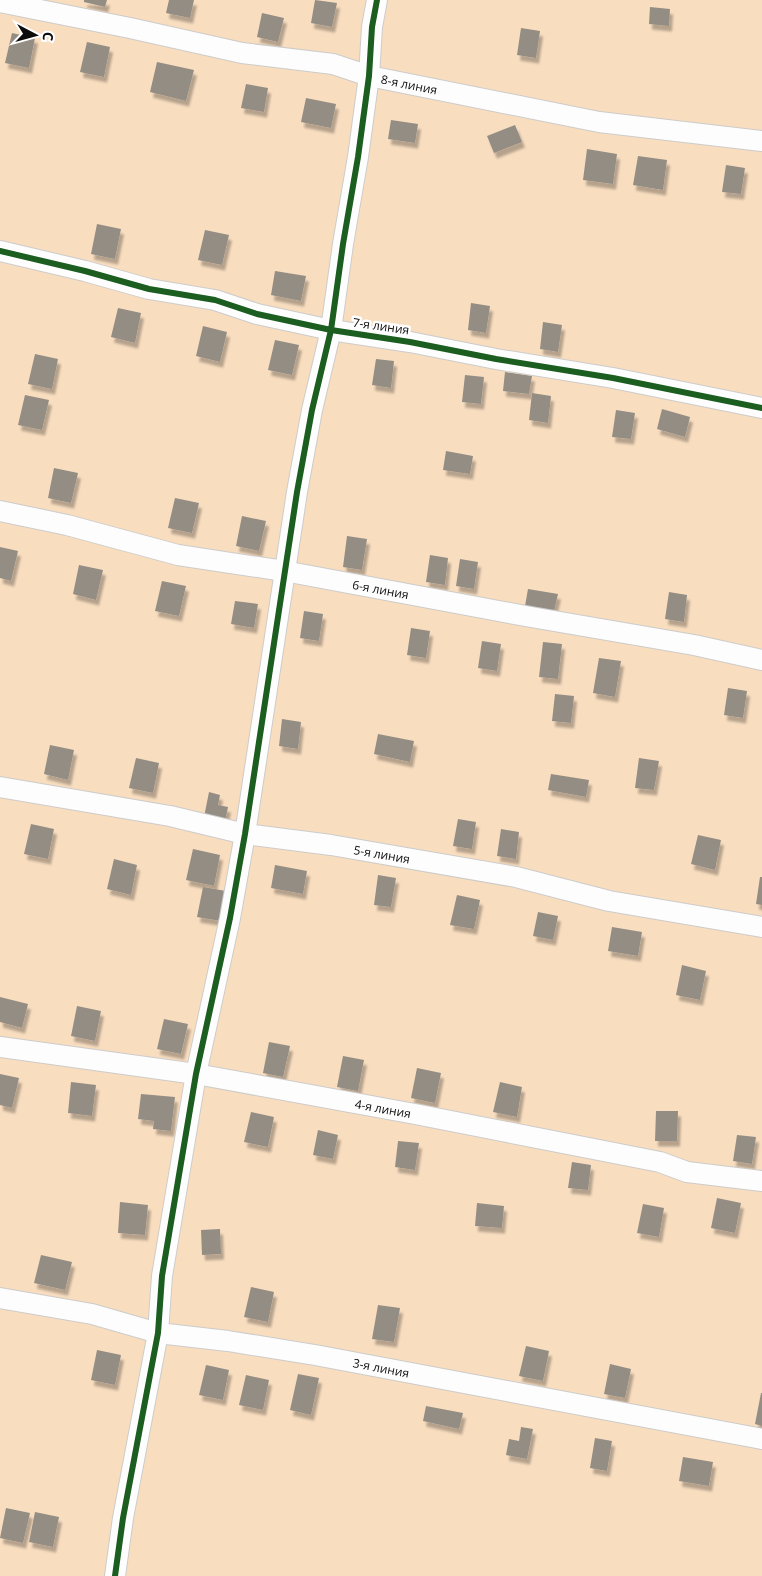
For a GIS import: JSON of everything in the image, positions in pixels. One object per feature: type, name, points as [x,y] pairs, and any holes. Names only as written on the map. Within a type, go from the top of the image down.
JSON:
[{"type":"street","points":[[115,1576],[123,1518],[158,1333],[162,1276],[196,1074],[230,918],[245,834],[284,571],[312,410],[331,330],[369,76],[372,26],[377,0]]},
{"type":"street","name":"8-я линия","points":[[0,2],[242,53],[333,64],[369,76],[599,122],[762,141]]},
{"type":"street","name":"7-я линия","points":[[0,251],[85,271],[149,289],[215,300],[257,314],[331,330],[410,342],[496,360],[613,378],[762,408]]},
{"type":"street","name":"6-я линия","points":[[0,511],[67,525],[178,555],[284,571],[531,617],[694,644],[762,660]]},
{"type":"street","name":"5-я линия","points":[[0,787],[170,816],[245,834],[332,845],[516,877],[610,901],[762,927]]},
{"type":"street","name":"4-я линия","points":[[0,1046],[196,1074],[415,1114],[660,1162],[687,1172],[762,1181]]},
{"type":"street","name":"3-я линия","points":[[0,1298],[92,1314],[158,1333],[228,1341],[315,1355],[762,1439]]},
{"type":"shaded area","points":[[0,0],[762,0],[762,1576],[0,1576]]},
{"type":"building","points":[[84,0],[107,0],[105,7],[84,2]]},
{"type":"building","points":[[169,0],[194,0],[190,18],[166,13]]},
{"type":"building","points":[[315,0],[337,3],[332,27],[311,23]]},
{"type":"building","points":[[650,7],[670,9],[669,26],[649,24]]},
{"type":"building","points":[[262,13],[284,18],[278,42],[257,37]]},
{"type":"building","points":[[521,28],[540,31],[536,58],[517,55]]},
{"type":"building","points":[[12,33],[35,38],[29,68],[5,63]]},
{"type":"building","points":[[87,42],[110,47],[104,77],[80,72]]},
{"type":"building","points":[[157,62],[194,70],[186,101],[150,92]]},
{"type":"building","points":[[246,84],[268,88],[264,112],[241,108]]},
{"type":"building","points":[[306,98],[336,104],[331,128],[301,122]]},
{"type":"building","points":[[391,120],[418,124],[415,143],[388,139]]},
{"type":"building","points":[[515,125],[522,142],[494,153],[487,136]]},
{"type":"building","points":[[587,149],[617,154],[613,184],[583,180]]},
{"type":"building","points":[[638,156],[667,160],[663,190],[633,185]]},
{"type":"building","points":[[726,165],[745,168],[741,194],[722,192]]},
{"type":"building","points":[[97,224],[121,229],[115,259],[91,254]]},
{"type":"building","points":[[205,230],[229,235],[222,265],[198,260]]},
{"type":"building","points":[[275,271],[306,276],[301,301],[271,295]]},
{"type":"building","points":[[471,303],[490,306],[486,333],[468,330]]},
{"type":"building","points":[[118,308],[141,313],[135,343],[111,337]]},
{"type":"building","points":[[543,322],[562,325],[558,352],[540,349]]},
{"type":"building","points":[[203,326],[227,332],[220,362],[196,356]]},
{"type":"building","points":[[275,340],[299,345],[292,375],[268,370]]},
{"type":"building","points":[[35,354],[58,359],[52,389],[28,384]]},
{"type":"building","points":[[376,359],[394,361],[391,388],[372,385]]},
{"type":"building","points":[[505,372],[532,376],[529,394],[503,391]]},
{"type":"building","points":[[465,375],[484,377],[481,404],[462,402]]},
{"type":"building","points":[[532,393],[551,396],[548,423],[529,420]]},
{"type":"building","points":[[25,395],[49,400],[42,430],[18,425]]},
{"type":"building","points":[[662,409],[690,417],[685,437],[657,429]]},
{"type":"building","points":[[616,410],[635,413],[631,439],[612,437]]},
{"type":"building","points":[[446,451],[473,456],[470,474],[443,470]]},
{"type":"building","points":[[54,468],[78,473],[71,503],[48,498]]},
{"type":"building","points":[[175,498],[199,503],[192,533],[168,528]]},
{"type":"building","points":[[242,516],[266,521],[259,551],[236,546]]},
{"type":"building","points":[[347,536],[367,539],[362,570],[343,567]]},
{"type":"building","points":[[0,547],[18,551],[11,581],[0,578]]},
{"type":"building","points":[[430,555],[448,558],[445,585],[426,582]]},
{"type":"building","points":[[460,559],[478,562],[474,589],[456,586]]},
{"type":"building","points":[[79,565],[103,570],[96,600],[73,594]]},
{"type":"building","points":[[162,581],[186,586],[179,616],[155,611]]},
{"type":"building","points":[[528,589],[558,594],[554,611],[525,606]]},
{"type":"building","points":[[669,592],[687,595],[684,622],[665,619]]},
{"type":"building","points":[[235,601],[258,604],[254,628],[231,624]]},
{"type":"building","points":[[304,611],[323,614],[319,641],[300,638]]},
{"type":"building","points":[[411,628],[430,631],[426,658],[407,655]]},
{"type":"building","points":[[482,641],[501,644],[497,671],[478,668]]},
{"type":"building","points":[[543,642],[562,644],[558,679],[539,677]]},
{"type":"building","points":[[599,658],[621,661],[615,697],[593,693]]},
{"type":"building","points":[[728,688],[747,691],[743,718],[724,715]]},
{"type":"building","points":[[555,694],[574,696],[571,723],[552,721]]},
{"type":"building","points":[[282,719],[301,722],[298,749],[279,746]]},
{"type":"building","points":[[378,734],[414,741],[410,762],[374,754]]},
{"type":"building","points":[[50,745],[74,750],[68,780],[44,774]]},
{"type":"building","points":[[136,758],[159,763],[153,793],[129,788]]},
{"type":"building","points":[[639,758],[659,761],[654,790],[635,788]]},
{"type":"building","points":[[551,774],[589,780],[586,797],[548,790]]},
{"type":"building","points":[[209,792],[220,795],[218,805],[228,807],[225,821],[204,817]]},
{"type":"building","points":[[458,819],[476,822],[472,849],[453,846]]},
{"type":"building","points":[[31,824],[54,829],[48,859],[24,854]]},
{"type":"building","points":[[501,829],[519,832],[516,859],[497,856]]},
{"type":"building","points":[[698,835],[721,840],[715,870],[691,864]]},
{"type":"building","points":[[193,849],[220,855],[214,886],[186,880]]},
{"type":"building","points":[[114,859],[137,865],[131,895],[107,889]]},
{"type":"building","points":[[275,865],[307,871],[303,894],[271,888]]},
{"type":"building","points":[[378,875],[396,878],[391,907],[374,905]]},
{"type":"building","points":[[760,877],[762,877],[762,905],[756,904]]},
{"type":"building","points":[[203,887],[226,891],[221,921],[197,917]]},
{"type":"building","points":[[457,895],[480,900],[474,929],[450,925]]},
{"type":"building","points":[[538,912],[558,916],[553,940],[533,936]]},
{"type":"building","points":[[612,927],[642,932],[638,956],[608,951]]},
{"type":"building","points":[[682,965],[706,971],[700,1000],[676,995]]},
{"type":"building","points":[[0,997],[28,1004],[22,1028],[0,1022]]},
{"type":"building","points":[[77,1006],[101,1011],[95,1041],[71,1036]]},
{"type":"building","points":[[164,1019],[188,1024],[181,1054],[157,1049]]},
{"type":"building","points":[[269,1042],[290,1046],[283,1077],[263,1073]]},
{"type":"building","points":[[343,1056],[364,1060],[358,1091],[337,1087]]},
{"type":"building","points":[[417,1068],[441,1073],[435,1103],[411,1098]]},
{"type":"building","points":[[0,1074],[19,1078],[12,1108],[0,1105]]},
{"type":"building","points":[[71,1082],[96,1085],[92,1116],[68,1113]]},
{"type":"building","points":[[500,1082],[522,1087],[517,1117],[493,1112]]},
{"type":"building","points":[[141,1094],[175,1097],[171,1131],[153,1129],[154,1121],[138,1119]]},
{"type":"building","points":[[656,1111],[678,1111],[677,1141],[655,1141]]},
{"type":"building","points":[[251,1112],[274,1117],[268,1147],[244,1142]]},
{"type":"building","points":[[318,1130],[338,1135],[333,1159],[313,1155]]},
{"type":"building","points":[[737,1135],[756,1137],[752,1164],[733,1161]]},
{"type":"building","points":[[398,1141],[419,1143],[415,1170],[395,1167]]},
{"type":"building","points":[[572,1162],[591,1165],[588,1190],[568,1188]]},
{"type":"building","points":[[717,1198],[741,1203],[735,1233],[711,1228]]},
{"type":"building","points":[[120,1202],[148,1205],[145,1235],[118,1233]]},
{"type":"building","points":[[477,1203],[504,1206],[502,1228],[475,1226]]},
{"type":"building","points":[[643,1204],[664,1208],[659,1237],[637,1233]]},
{"type":"building","points":[[220,1229],[221,1254],[202,1255],[201,1230]]},
{"type":"building","points":[[41,1255],[72,1262],[65,1290],[34,1283]]},
{"type":"building","points":[[251,1287],[274,1292],[268,1322],[244,1317]]},
{"type":"building","points":[[378,1305],[400,1308],[394,1342],[372,1339]]},
{"type":"building","points":[[526,1346],[549,1351],[543,1381],[519,1376]]},
{"type":"building","points":[[97,1350],[121,1355],[115,1385],[91,1380]]},
{"type":"building","points":[[610,1364],[631,1369],[625,1398],[604,1394]]},
{"type":"building","points":[[206,1365],[229,1370],[223,1400],[199,1395]]},
{"type":"building","points":[[298,1374],[319,1378],[311,1415],[290,1410]]},
{"type":"building","points":[[246,1375],[269,1380],[263,1410],[239,1405]]},
{"type":"building","points":[[762,1393],[762,1426],[755,1424]]},
{"type":"building","points":[[426,1406],[463,1413],[459,1429],[423,1421]]},
{"type":"building","points":[[521,1427],[533,1429],[527,1459],[506,1455],[509,1439],[519,1441]]},
{"type":"building","points":[[595,1438],[612,1441],[607,1471],[590,1468]]},
{"type":"building","points":[[683,1457],[713,1462],[709,1486],[679,1481]]},
{"type":"building","points":[[6,1508],[30,1513],[23,1543],[0,1538]]},
{"type":"building","points":[[35,1512],[59,1517],[53,1547],[29,1542]]},
{"type":"cycle path","points":[[115,1576],[123,1518],[158,1333],[162,1276],[196,1074],[230,918],[245,834],[297,492],[312,410],[331,330],[358,157],[369,76],[372,27],[377,0]]},
{"type":"cycle path","points":[[0,251],[85,271],[149,289],[215,300],[257,314],[331,330],[613,378],[762,408]]}]
